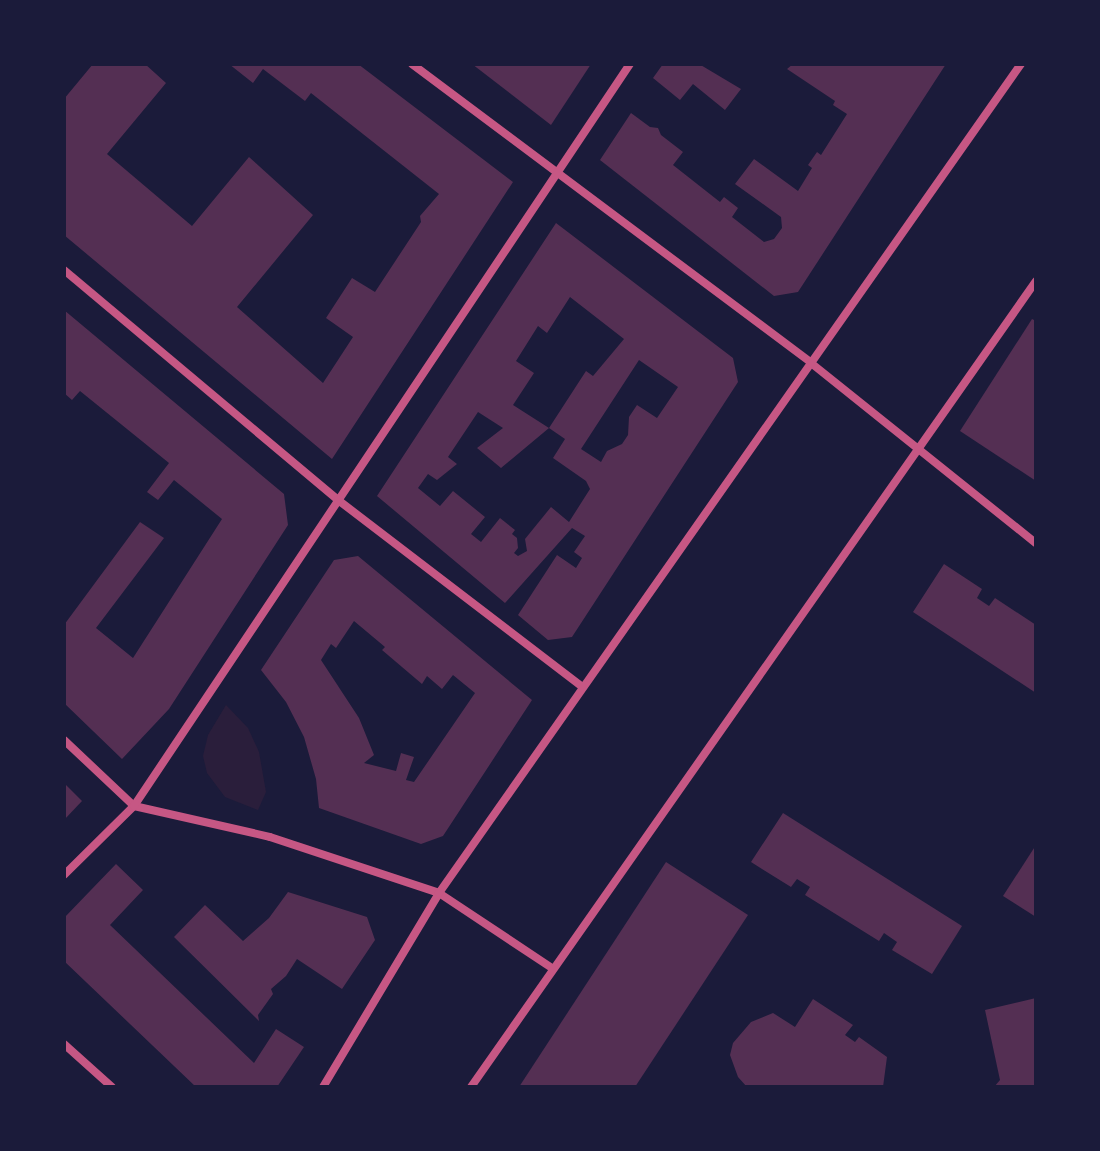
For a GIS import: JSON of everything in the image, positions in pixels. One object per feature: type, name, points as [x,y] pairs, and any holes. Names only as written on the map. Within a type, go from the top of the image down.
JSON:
[{"type":"street","points":[[412,64],[811,363],[1036,543]]},
{"type":"street","points":[[64,875],[134,806],[630,64]]},
{"type":"street","points":[[323,1087],[439,893],[1021,64]]},
{"type":"street","points":[[64,270],[338,500],[583,687]]},
{"type":"street","points":[[471,1087],[1036,281]]},
{"type":"street","points":[[64,740],[134,806],[270,837],[439,893],[552,968]]},
{"type":"street","points":[[64,1044],[112,1087]]},
{"type":"shaded area","points":[[226,705],[248,728],[259,752],[266,792],[258,810],[225,797],[207,773],[203,756],[208,735]]},
{"type":"building","points":[[93,64],[145,64],[166,83],[107,154],[192,226],[249,157],[313,215],[237,307],[323,383],[353,337],[326,318],[352,278],[375,292],[421,222],[420,216],[439,194],[311,93],[305,101],[263,69],[253,83],[229,64],[358,64],[513,182],[332,459],[64,235],[64,99]]},
{"type":"building","points":[[472,64],[591,64],[551,125]]},
{"type":"building","points":[[663,64],[699,64],[741,89],[725,110],[693,84],[680,100],[653,78]]},
{"type":"building","points":[[793,64],[946,64],[798,292],[774,296],[600,160],[631,113],[650,127],[658,128],[661,135],[683,152],[673,165],[720,202],[724,197],[738,208],[732,217],[764,242],[774,239],[782,228],[781,217],[735,184],[754,159],[798,191],[812,168],[808,165],[817,152],[821,155],[847,114],[833,105],[835,101],[787,69]]},
{"type":"building","points":[[556,223],[733,358],[738,382],[572,637],[548,640],[518,615],[557,555],[576,568],[582,558],[574,552],[585,536],[572,528],[505,603],[377,496]],"holes":[[[570,297],[624,339],[593,376],[586,371],[549,428],[513,405],[534,373],[516,361],[538,326],[547,333]],[[639,360],[678,387],[657,418],[637,405],[629,417],[628,435],[622,444],[607,451],[601,462],[581,449]],[[478,412],[503,428],[477,448],[501,468],[549,428],[565,439],[553,458],[586,481],[590,489],[569,522],[551,507],[525,539],[527,551],[518,556],[514,553],[518,548],[517,538],[512,534],[515,530],[500,518],[481,542],[471,534],[485,517],[453,491],[440,506],[418,488],[428,474],[437,480],[457,464],[448,457]]]},
{"type":"building","points":[[64,310],[284,494],[288,525],[169,709],[122,759],[64,703],[64,625],[140,522],[164,538],[96,628],[133,658],[222,519],[174,480],[158,500],[147,492],[169,463],[80,391],[72,400],[64,393]]},
{"type":"building","points":[[1032,319],[1036,321],[1036,481],[960,431]]},
{"type":"building","points":[[358,556],[532,700],[443,836],[421,844],[319,808],[316,779],[304,737],[286,702],[261,670],[334,560]],"holes":[[[354,621],[385,647],[382,650],[422,684],[427,676],[442,689],[453,675],[475,693],[414,782],[406,780],[414,757],[401,753],[396,771],[364,763],[374,755],[359,718],[321,660],[331,644],[336,648]]]},
{"type":"building","points":[[944,564],[982,589],[977,598],[989,606],[995,598],[1036,625],[1036,693],[913,612]]},
{"type":"building","points":[[64,783],[82,801],[64,820]]},
{"type":"building","points":[[783,813],[962,926],[932,974],[892,950],[897,942],[884,933],[879,941],[805,895],[810,887],[797,879],[791,887],[751,862]]},
{"type":"building","points":[[1036,845],[1036,917],[1003,896]]},
{"type":"building","points":[[666,862],[748,915],[635,1087],[519,1087]]},
{"type":"building","points":[[116,864],[143,890],[110,925],[254,1063],[276,1029],[304,1047],[277,1087],[196,1087],[64,961],[64,918]]},
{"type":"building","points":[[288,892],[367,917],[375,940],[342,989],[297,959],[286,976],[271,989],[273,994],[258,1015],[259,1021],[174,937],[205,905],[243,941],[269,918]]},
{"type":"building","points":[[1036,998],[1036,1087],[994,1087],[1000,1080],[985,1010]]},
{"type":"building","points":[[813,999],[853,1025],[845,1035],[855,1042],[859,1037],[887,1057],[883,1087],[747,1087],[738,1077],[730,1055],[733,1043],[751,1022],[773,1013],[795,1027]]}]
